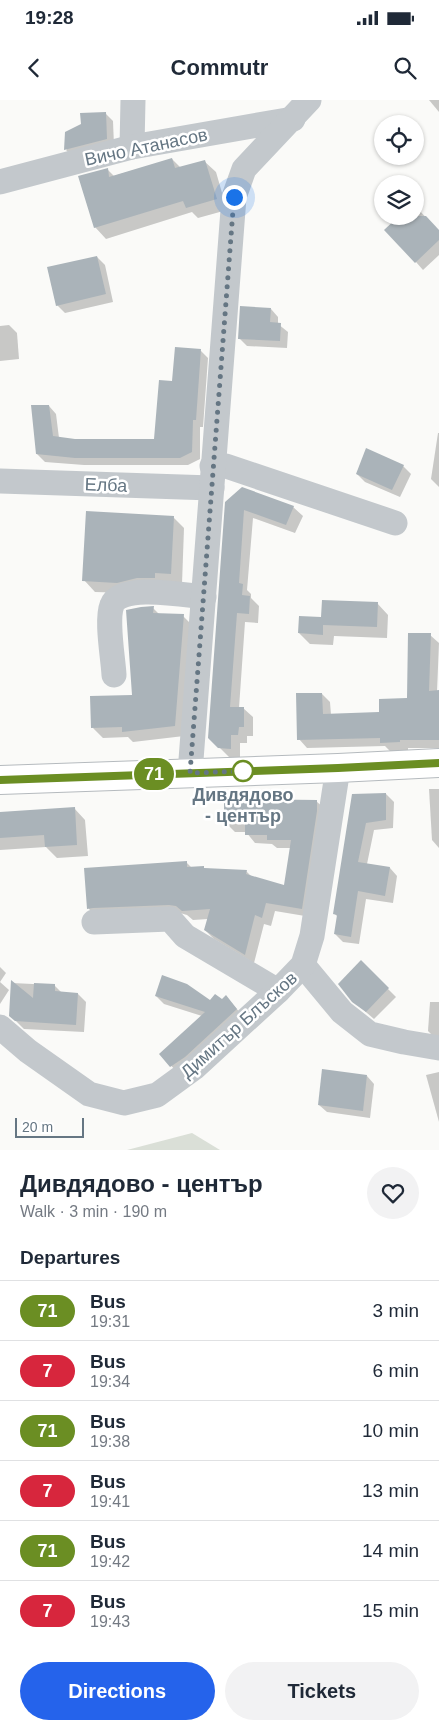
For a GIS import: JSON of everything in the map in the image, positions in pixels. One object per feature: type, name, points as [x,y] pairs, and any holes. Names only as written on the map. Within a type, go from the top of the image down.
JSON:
[{"type":"main road","points":[[0,780],[439,763]]},
{"type":"street","points":[[132,147],[133,100]]},
{"type":"street","points":[[190,773],[234,197],[244,169],[292,109],[309,100]]},
{"type":"street","name":"Вичо Атанасов","points":[[0,182],[132,147],[292,109]]},
{"type":"street","name":"Елба","points":[[0,481],[212,477],[226,466],[395,523]]},
{"type":"street","points":[[114,675],[110,619],[112,604],[121,595],[136,592],[204,597]]},
{"type":"street","name":"Димитър Блъсков","points":[[0,1027],[28,1051],[89,1094],[124,1103],[157,1095],[194,1068],[304,965],[312,936],[338,768]]},
{"type":"street","points":[[94,922],[170,919],[185,936],[278,991]]},
{"type":"street","points":[[304,965],[342,1012],[370,1034],[439,1048]]},
{"type":"shaded area","points":[[192,1133],[220,1150],[127,1150]]},
{"type":"building","points":[[106,112],[107,139],[64,150],[65,132],[81,124],[80,113]]},
{"type":"building","points":[[172,158],[175,168],[205,160],[217,199],[186,208],[183,201],[94,228],[78,176],[108,168],[109,177]]},
{"type":"building","points":[[424,216],[426,216],[439,230],[439,240],[415,263],[384,230],[389,225],[424,225]]},
{"type":"building","points":[[97,256],[106,294],[56,306],[47,267]]},
{"type":"building","points":[[240,306],[271,308],[270,322],[281,323],[280,341],[238,339]]},
{"type":"building","points":[[175,347],[201,349],[196,420],[193,420],[192,452],[180,458],[75,458],[36,454],[31,405],[49,405],[53,436],[75,439],[154,439],[159,380],[172,381]]},
{"type":"building","points":[[366,448],[404,465],[392,490],[356,474]]},
{"type":"building","points":[[242,487],[294,506],[286,525],[244,510],[239,583],[243,584],[242,595],[250,596],[249,614],[237,613],[230,707],[244,707],[244,727],[239,727],[238,735],[231,735],[231,749],[218,748],[208,738],[225,502]]},
{"type":"building","points":[[86,511],[174,516],[171,574],[155,573],[155,578],[137,578],[117,583],[82,581]]},
{"type":"building","points":[[322,600],[378,602],[377,627],[323,625],[323,635],[298,633],[299,616],[321,617]]},
{"type":"building","points":[[154,606],[153,613],[184,614],[175,726],[122,732],[122,727],[91,728],[90,696],[132,695],[126,610]]},
{"type":"building","points":[[408,633],[431,633],[429,691],[439,690],[439,740],[400,740],[400,742],[380,743],[380,738],[297,740],[296,693],[322,693],[323,714],[379,712],[379,699],[407,698]]},
{"type":"building","points":[[386,793],[386,820],[366,823],[358,862],[390,867],[385,896],[358,891],[351,937],[334,934],[337,915],[333,914],[352,794]]},
{"type":"building","points":[[224,799],[317,800],[302,909],[266,903],[262,918],[255,915],[245,955],[204,930],[210,909],[182,911],[176,906],[169,905],[87,909],[84,868],[187,861],[187,867],[204,866],[204,868],[247,870],[246,874],[284,885],[291,840],[267,840],[267,835],[245,835],[245,824],[224,823]]},
{"type":"building","points":[[75,807],[77,845],[45,847],[44,835],[0,838],[0,812]]},
{"type":"building","points":[[361,960],[389,988],[366,1012],[352,1002],[338,984]]},
{"type":"building","points":[[162,975],[187,984],[210,1000],[215,994],[222,999],[226,995],[237,1009],[185,1057],[170,1067],[159,1054],[205,1012],[155,996]]},
{"type":"building","points":[[11,980],[33,998],[34,983],[55,984],[55,991],[78,993],[76,1025],[15,1021],[9,1016]]},
{"type":"building","points":[[322,1069],[367,1075],[363,1111],[318,1105]]},
{"type":"bus line","name":"71","points":[[0,780],[61,776],[338,768],[439,763]]},
{"type":"place","name":"Дивдядово - център","points":[[243,771]]},
{"type":"route","points":[[234,197],[190,773],[246,771],[243,771]]}]
